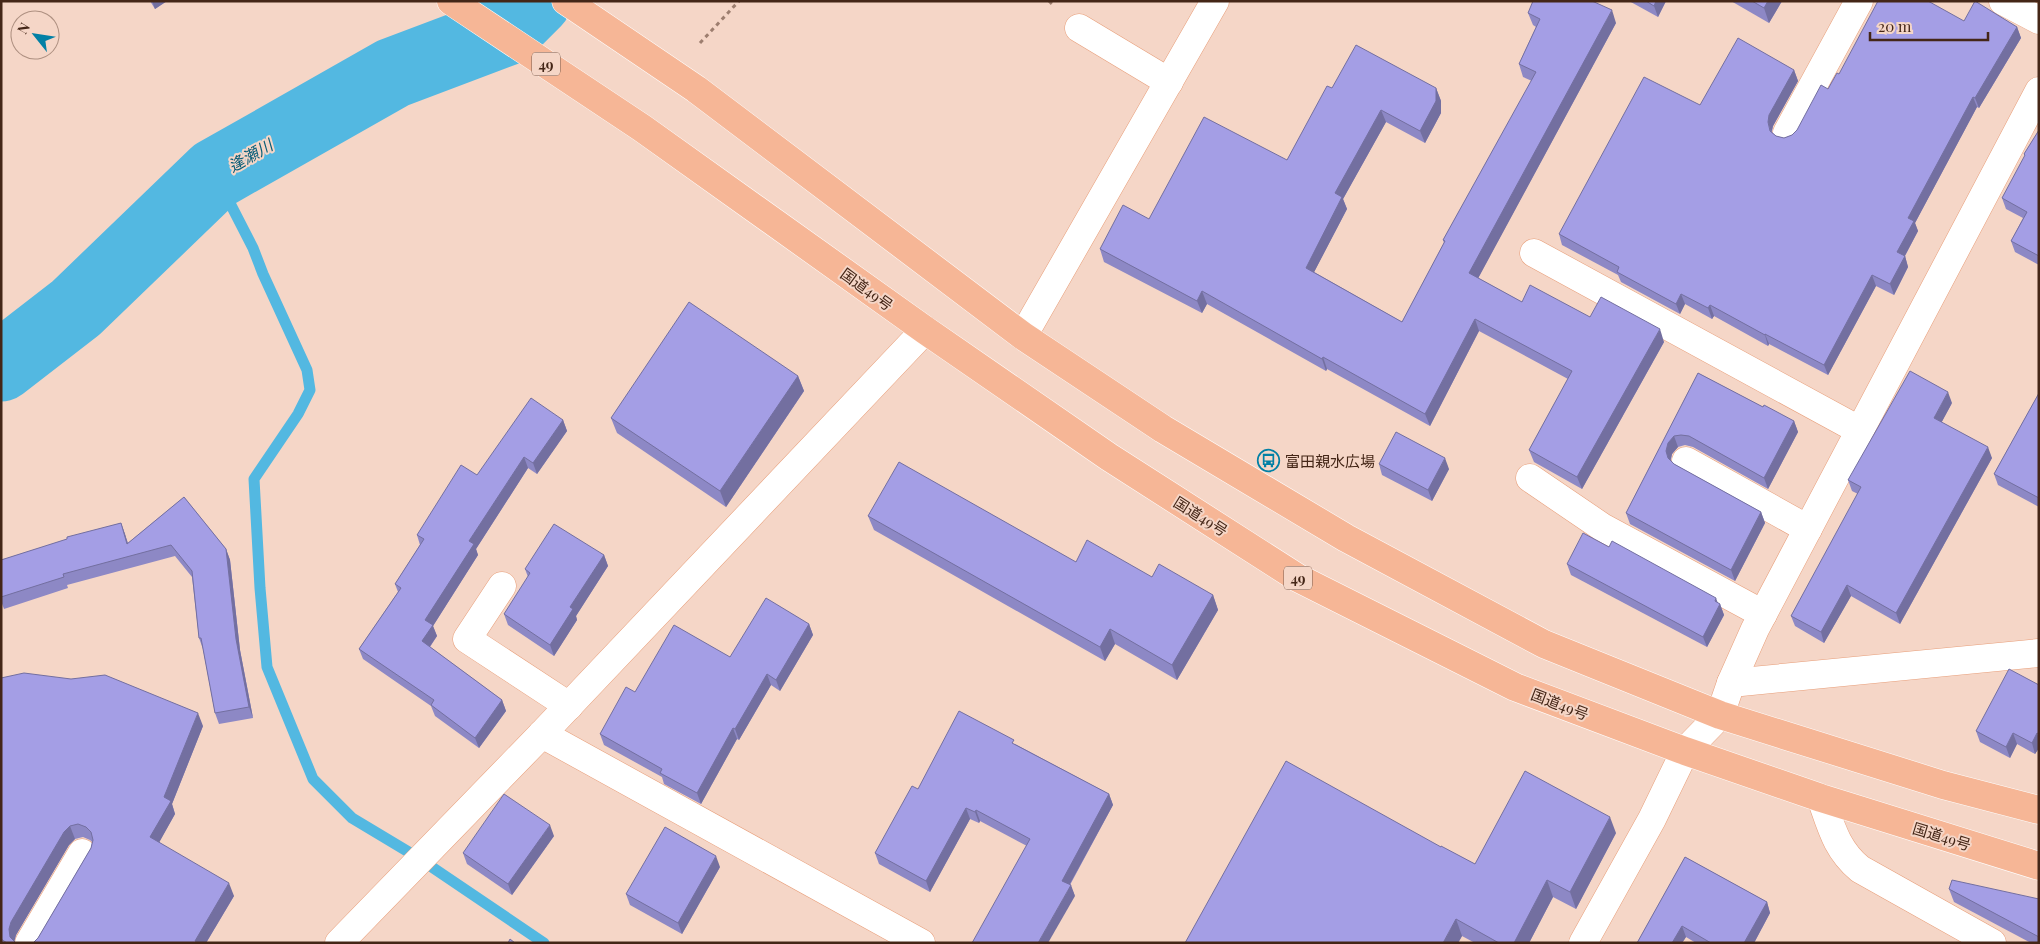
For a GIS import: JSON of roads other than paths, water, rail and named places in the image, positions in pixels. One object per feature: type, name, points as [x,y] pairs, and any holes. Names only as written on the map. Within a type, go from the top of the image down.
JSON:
[{"type":"highway","name":"国道49号","points":[[450,1],[642,128],[925,330],[1109,458],[1298,578],[1515,687],[1685,751],[1821,798],[2039,866]]},
{"type":"highway","points":[[566,1],[696,89],[1023,336],[1163,429],[1346,538],[1544,644],[1720,715],[1943,785],[2039,810]]},
{"type":"street","points":[[1023,336],[1215,1]]},
{"type":"street","points":[[1787,133],[1859,1]]},
{"type":"street","points":[[2003,1],[2039,20]]},
{"type":"street","points":[[1079,28],[1169,82]]},
{"type":"street","points":[[1583,943],[1652,819],[1685,751],[1720,715],[1731,683],[1763,614],[2039,91]]},
{"type":"street","points":[[1534,253],[1860,430]]},
{"type":"street","points":[[340,943],[569,706],[925,330]]},
{"type":"street","points":[[1686,461],[1808,529]]},
{"type":"street","points":[[1530,478],[1602,527],[1763,614]]},
{"type":"street","points":[[502,586],[466,639],[569,706]]},
{"type":"street","points":[[1731,683],[2039,653]]},
{"type":"street","points":[[542,734],[921,943]]},
{"type":"street","points":[[1821,798],[1835,838],[1847,859],[1860,869],[1992,943]]},
{"type":"street","points":[[29,943],[82,852]]},
{"type":"waterway","name":"逢瀬川","points":[[1,366],[76,308],[215,174],[393,73],[507,30],[536,1]]},
{"type":"waterway","points":[[215,174],[253,248],[307,370],[310,390],[298,414],[254,479],[260,588],[267,667],[313,779],[352,818],[417,857],[544,943]]},
{"type":"place","name":"富田親水広場","points":[[1269,461]]}]
